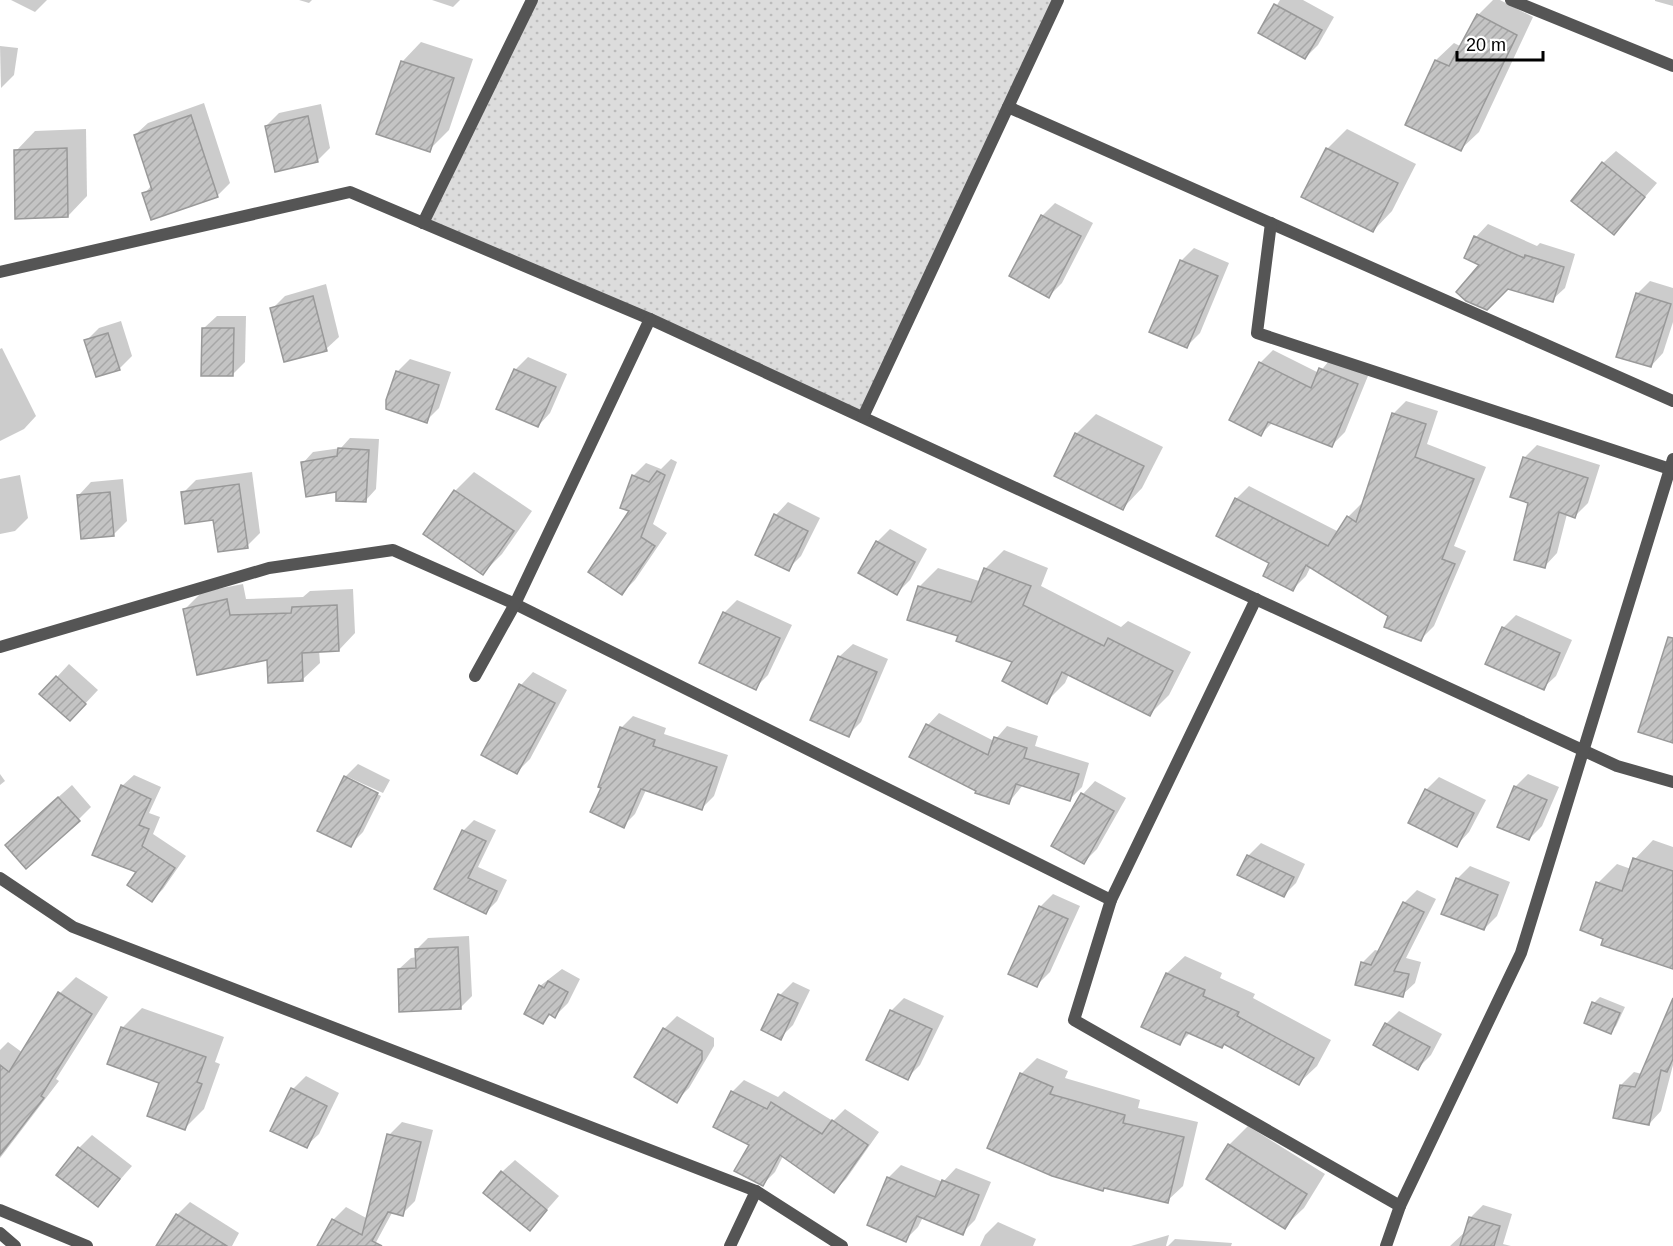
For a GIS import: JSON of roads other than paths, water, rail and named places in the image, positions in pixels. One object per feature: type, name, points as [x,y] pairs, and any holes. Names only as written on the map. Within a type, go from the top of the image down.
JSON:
[{"type":"street","points":[[423,223],[532,0]]},
{"type":"street","points":[[863,417],[1058,0]]},
{"type":"street","points":[[1511,0],[1673,66]]},
{"type":"street","points":[[1008,107],[1673,401]]},
{"type":"street","points":[[0,272],[350,192],[650,319],[1617,766],[1673,783]]},
{"type":"street","points":[[1271,223],[1257,333],[1671,464],[1521,953],[1400,1206],[1386,1246]]},
{"type":"street","points":[[475,676],[515,604],[650,319]]},
{"type":"street","points":[[0,647],[269,568],[393,550],[515,604],[1111,900]]},
{"type":"street","points":[[1256,599],[1111,900],[1074,1020],[1400,1206]]},
{"type":"street","points":[[0,878],[73,927],[756,1191],[842,1246]]},
{"type":"street","points":[[730,1246],[756,1191]]},
{"type":"street","points":[[0,1210],[87,1246]]},
{"type":"street","points":[[0,1233],[15,1246]]}]
